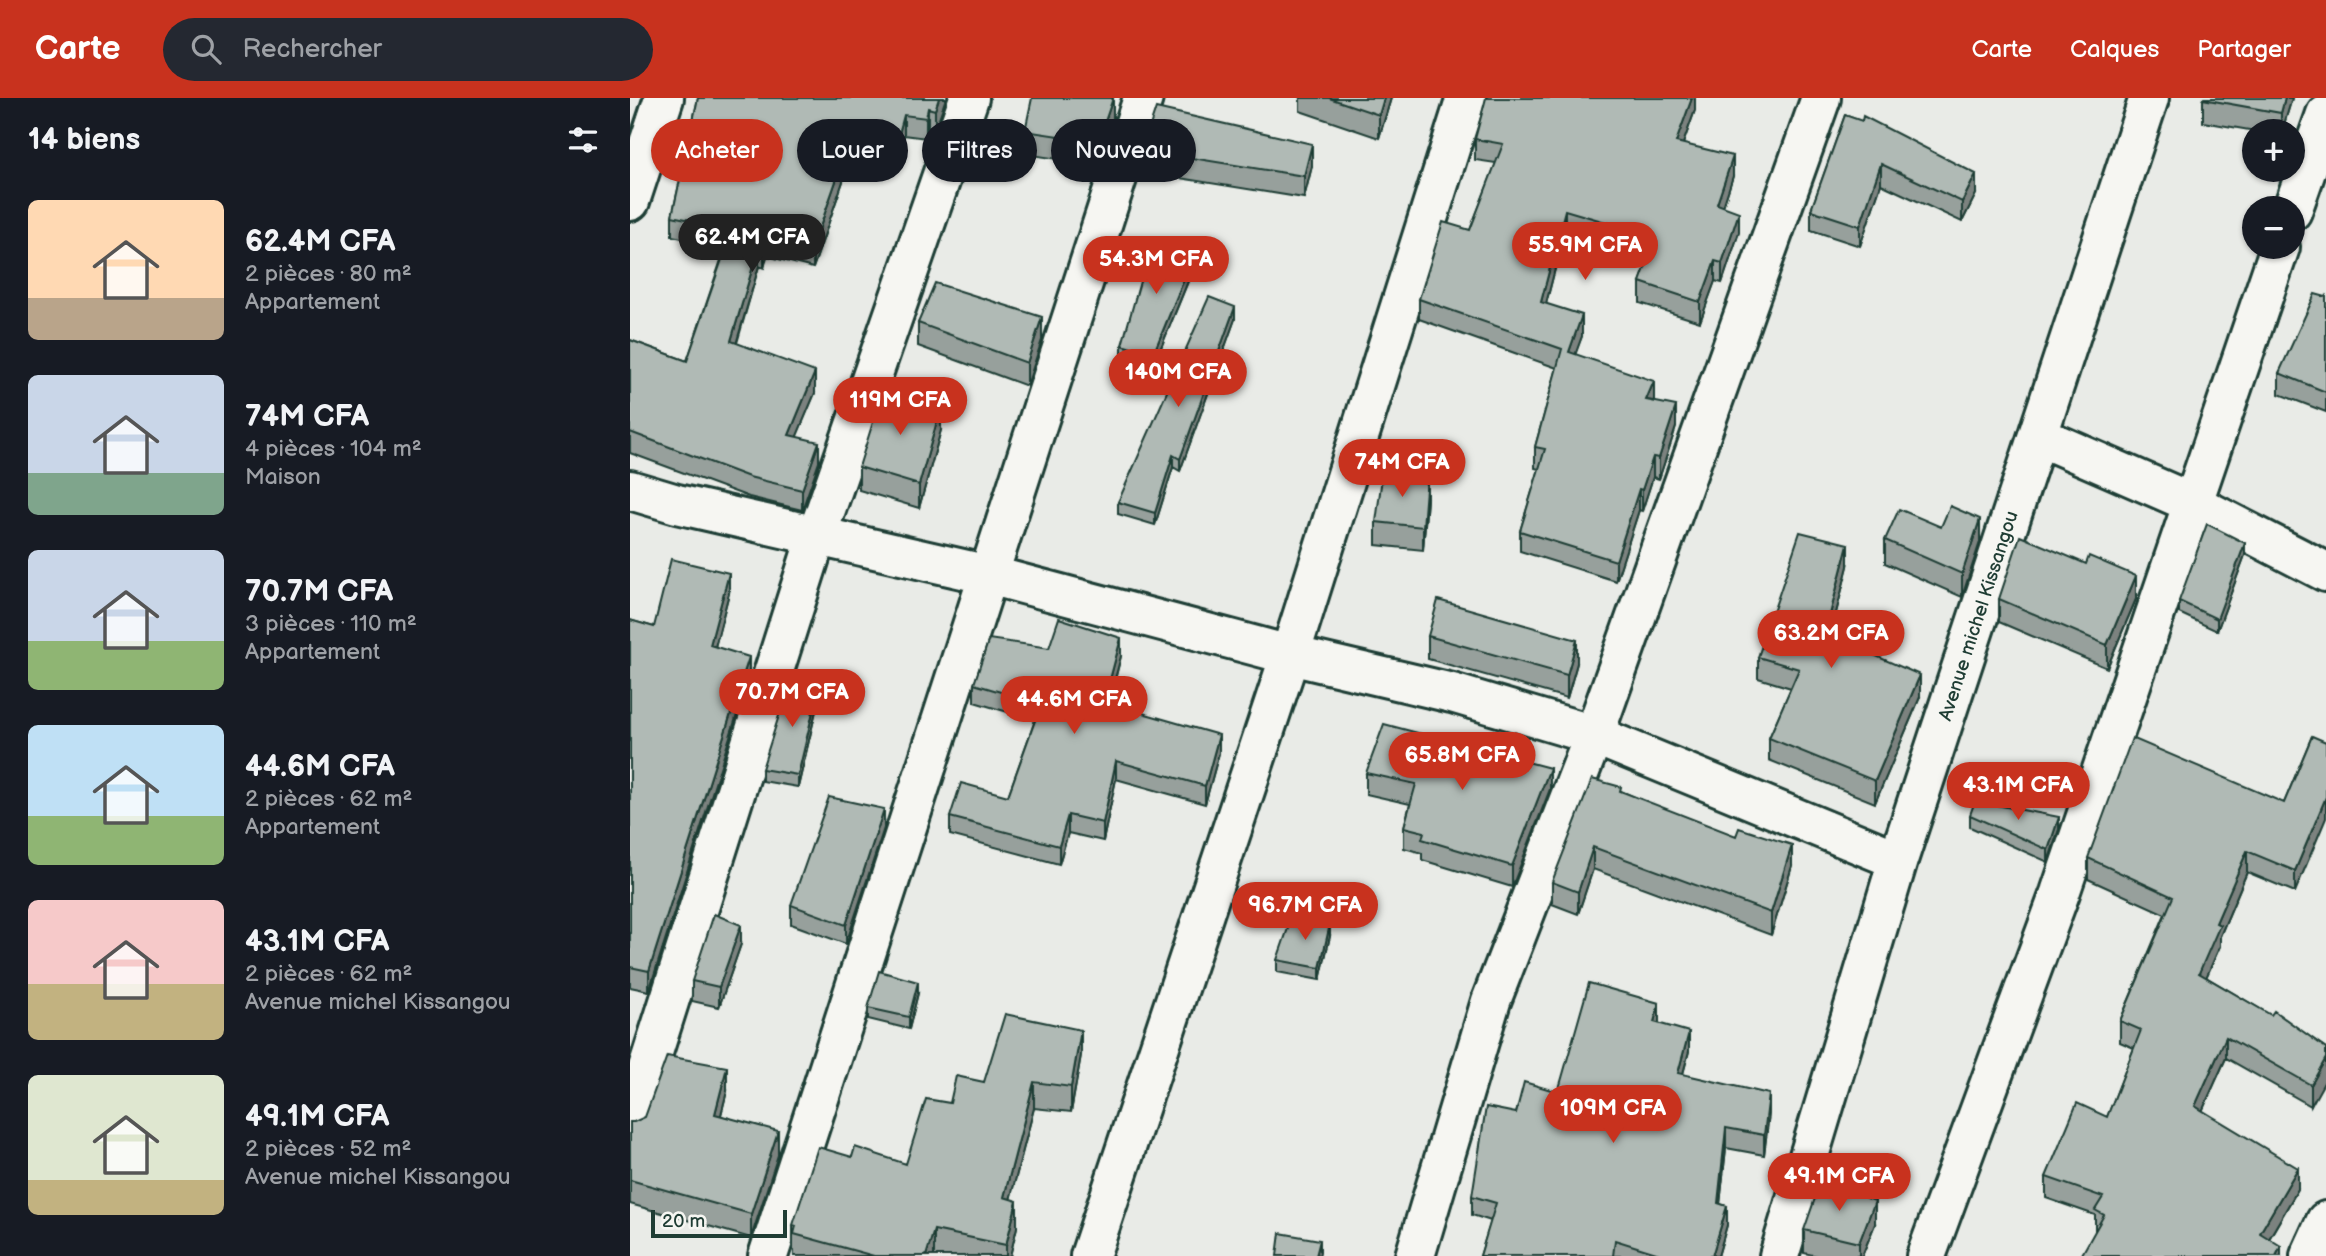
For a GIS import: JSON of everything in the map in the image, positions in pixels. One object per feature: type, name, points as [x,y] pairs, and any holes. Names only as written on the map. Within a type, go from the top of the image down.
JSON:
[{"type":"street","points":[[630,201],[664,98]]},
{"type":"street","points":[[630,1125],[817,535],[970,98]]},
{"type":"street","points":[[768,1256],[1143,98]]},
{"type":"street","points":[[1090,1256],[1290,655],[1466,98]]},
{"type":"street","points":[[1415,1256],[1492,1001],[1594,734],[1821,98]]},
{"type":"street","name":"Avenue michel Kissangou","points":[[1779,1256],[1898,860],[2148,98]]},
{"type":"street","points":[[2297,196],[2326,114]]},
{"type":"street","points":[[1926,1256],[2060,894],[2276,259]]},
{"type":"street","points":[[2038,436],[2192,503],[2326,572]]},
{"type":"street","points":[[630,490],[677,504],[989,575],[1290,655],[1452,693],[1594,734],[1898,860]]},
{"type":"street","points":[[2310,1256],[2326,1221]]},
{"type":"building","points":[[698,98],[939,98],[935,110],[928,108],[926,118],[904,115],[903,119],[797,119],[797,182],[836,182],[813,247],[767,236],[764,248],[759,246],[731,341],[815,372],[789,435],[819,442],[802,490],[749,477],[630,432],[630,340],[687,361],[730,236],[721,233],[723,227],[672,216],[679,182],[783,182],[783,119],[693,119]]},
{"type":"building","points":[[1032,98],[1113,98],[1106,119],[1051,119],[1051,135],[1037,133],[1037,119],[1028,119]]},
{"type":"building","points":[[1329,98],[1384,98],[1379,115]]},
{"type":"building","points":[[1486,98],[1692,98],[1676,142],[1733,156],[1717,204],[1739,212],[1722,263],[1715,261],[1700,302],[1640,282],[1654,243],[1634,237],[1636,231],[1565,210],[1541,302],[1582,315],[1569,352],[1654,381],[1646,400],[1676,406],[1659,458],[1653,457],[1642,490],[1639,489],[1616,561],[1520,531],[1545,449],[1535,447],[1562,349],[1419,299],[1443,222],[1470,230],[1503,144],[1475,139]]},
{"type":"building","points":[[2204,98],[2285,98],[2281,113]]},
{"type":"building","points":[[1156,108],[1312,144],[1304,176],[1196,159],[1196,119],[1152,119]]},
{"type":"building","points":[[1845,115],[1862,121],[1863,116],[1976,174],[1962,202],[1881,164],[1860,226],[1811,210]]},
{"type":"building","points":[[1152,239],[1193,257],[1153,355],[1122,345]]},
{"type":"building","points":[[935,283],[1042,317],[1027,363],[918,323]]},
{"type":"building","points":[[2315,294],[2326,297],[2326,392],[2279,373]]},
{"type":"building","points":[[1209,297],[1235,307],[1180,459],[1173,455],[1155,513],[1118,502]]},
{"type":"building","points":[[883,390],[941,407],[919,485],[859,467]]},
{"type":"building","points":[[1383,470],[1427,476],[1423,527],[1376,522]]},
{"type":"building","points":[[1950,506],[1980,519],[1962,574],[1885,540],[1899,509],[1941,527]]},
{"type":"building","points":[[2207,524],[2245,543],[2217,619],[2179,601]]},
{"type":"building","points":[[1800,532],[1848,544],[1825,634],[1920,675],[1875,781],[1769,738],[1799,669],[1758,657]]},
{"type":"building","points":[[2020,536],[2086,564],[2089,556],[2136,576],[2107,645],[1999,599]]},
{"type":"building","points":[[671,559],[729,573],[710,645],[749,657],[649,971],[630,967],[630,620],[654,627]]},
{"type":"building","points":[[1438,600],[1577,640],[1567,675],[1428,636]]},
{"type":"building","points":[[1059,618],[1121,638],[1104,702],[1219,735],[1205,786],[1116,761],[1103,823],[1068,815],[1059,846],[950,817],[961,783],[1008,796],[1041,704],[974,684],[989,639],[1049,648]]},
{"type":"building","points":[[791,678],[819,686],[798,775],[762,769]]},
{"type":"building","points":[[1384,724],[1550,768],[1512,866],[1422,839],[1424,832],[1404,827],[1416,784],[1366,773]]},
{"type":"building","points":[[2312,736],[2326,742],[2326,797],[2295,871],[2247,851],[2216,923],[2220,925],[2199,973],[2271,1015],[2274,1011],[2326,1048],[2326,1058],[2311,1085],[2226,1037],[2195,1106],[2298,1168],[2260,1233],[2281,1246],[2276,1256],[2081,1256],[2104,1215],[2095,1210],[2103,1197],[2046,1177],[2077,1103],[2107,1117],[2141,1030],[2120,1021],[2173,897],[2088,858],[2132,738],[2284,803]]},
{"type":"building","points":[[1592,779],[1621,787],[1620,791],[1736,836],[1739,828],[1792,845],[1771,913],[1593,847],[1578,892],[1552,882]]},
{"type":"building","points":[[829,797],[884,809],[846,925],[791,905]]},
{"type":"building","points":[[1975,801],[2059,817],[2048,850],[1970,815]]},
{"type":"building","points":[[714,914],[741,925],[719,987],[692,981]]},
{"type":"building","points":[[1293,914],[1330,924],[1320,968],[1277,960]]},
{"type":"building","points":[[879,971],[918,982],[909,1017],[868,1008]]},
{"type":"building","points":[[1589,983],[1659,1003],[1654,1022],[1689,1032],[1678,1073],[1769,1094],[1764,1135],[1726,1128],[1718,1203],[1727,1206],[1712,1256],[1666,1256],[1615,1240],[1613,1256],[1480,1256],[1496,1203],[1472,1196],[1486,1107],[1516,1113],[1524,1082],[1558,1092]]},
{"type":"building","points":[[1005,1014],[1081,1030],[1071,1087],[1034,1082],[1004,1197],[1017,1201],[1006,1245],[934,1230],[926,1256],[874,1256],[794,1234],[796,1226],[793,1225],[818,1147],[852,1157],[855,1147],[906,1164],[926,1099],[950,1103],[956,1076],[984,1082]]},
{"type":"building","points":[[667,1056],[727,1067],[715,1114],[778,1131],[751,1214],[630,1180],[630,1122],[645,1117]]},
{"type":"building","points":[[1821,1181],[1875,1201],[1859,1243],[1804,1230]]},
{"type":"building","points":[[1280,1233],[1320,1240],[1316,1256],[1277,1256]]}]
